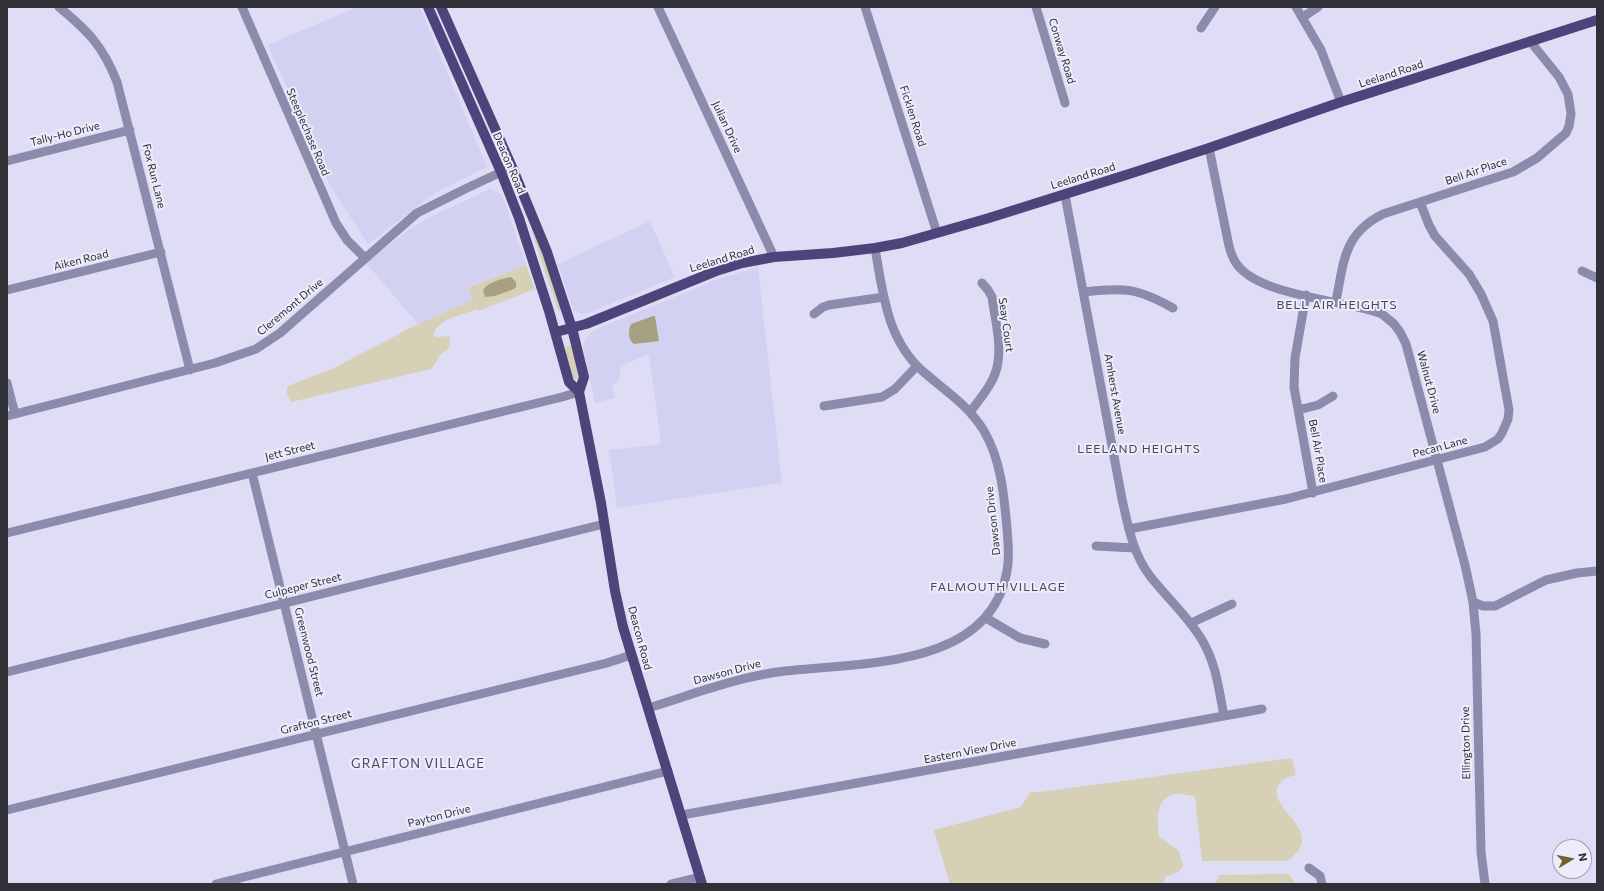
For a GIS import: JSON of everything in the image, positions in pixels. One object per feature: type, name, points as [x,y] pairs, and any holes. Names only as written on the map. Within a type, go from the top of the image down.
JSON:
[{"type":"main road","name":"Deacon Road","points":[[428,7],[501,172],[556,332],[570,382],[579,392]]},
{"type":"main road","name":"Deacon Road","points":[[441,7],[512,167],[547,252],[572,328],[584,377],[579,392],[615,591],[631,655],[701,880]]},
{"type":"main road","name":"Leeland Road","points":[[572,328],[586,324],[716,271],[742,263],[774,257],[833,253],[902,243],[1064,195],[1209,148],[1341,102],[1597,20]]},
{"type":"main road","points":[[556,332],[572,328]]},
{"type":"street","name":"Fox Run Lane","points":[[59,7],[88,32],[104,54],[117,82],[190,370]]},
{"type":"street","name":"Steeplechase Road","points":[[242,7],[329,209],[340,231],[365,258]]},
{"type":"street","name":"Julian Drive","points":[[658,7],[774,257]]},
{"type":"street","name":"Ficklen Road","points":[[865,7],[937,233]]},
{"type":"street","name":"Conway Road","points":[[1036,7],[1065,103]]},
{"type":"street","points":[[1201,28],[1215,7]]},
{"type":"street","points":[[1296,7],[1321,50],[1341,102]]},
{"type":"street","points":[[1303,17],[1318,7]]},
{"type":"street","name":"Bell Air Place","points":[[1336,301],[1345,257],[1353,239],[1358,232],[1370,222],[1383,214],[1513,172],[1537,158],[1566,133],[1571,114],[1568,94],[1559,77],[1530,42]]},
{"type":"street","name":"Tally-Ho Drive","points":[[7,161],[130,130]]},
{"type":"street","name":"Walnut Drive","points":[[1209,148],[1229,246],[1235,261],[1246,273],[1264,284],[1336,301],[1382,314],[1394,324],[1400,332],[1406,344],[1438,460],[1473,602]]},
{"type":"street","name":"Cleremont Drive","points":[[11,415],[190,370],[243,354],[270,341],[417,213],[512,167]]},
{"type":"street","name":"Amherst Avenue","points":[[1064,195],[1129,529],[1134,548],[1149,575],[1191,622],[1202,640],[1213,665],[1224,716]]},
{"type":"street","name":"Pecan Lane","points":[[1129,529],[1233,510],[1313,493],[1490,445],[1502,433],[1508,419],[1509,410],[1496,332],[1488,307],[1469,274],[1435,236],[1420,202]]},
{"type":"street","name":"Dawson Drive","points":[[648,708],[745,679],[768,674],[802,669],[878,662],[922,653],[938,648],[963,637],[973,630],[986,618],[1000,594],[1008,566],[1009,551],[1004,498],[995,457],[984,432],[970,412],[917,366],[907,354],[893,330],[884,297],[875,248]]},
{"type":"street","name":"Aiken Road","points":[[7,290],[161,252]]},
{"type":"street","points":[[1582,271],[1597,278]]},
{"type":"street","name":"Seay Court","points":[[970,412],[991,382],[998,365],[999,354],[992,298],[982,283]]},
{"type":"street","points":[[1084,292],[1108,289],[1137,291],[1173,308]]},
{"type":"street","name":"Bell Air Place","points":[[1306,295],[1294,358],[1294,387],[1313,493]]},
{"type":"street","points":[[814,314],[823,307],[829,305],[884,297]]},
{"type":"street","points":[[824,406],[882,397],[894,389],[917,366]]},
{"type":"street","points":[[7,383],[11,415]]},
{"type":"street","name":"Jett Street","points":[[7,533],[579,392]]},
{"type":"street","points":[[1298,410],[1318,406],[1333,396]]},
{"type":"street","name":"Greenwood Street","points":[[252,473],[353,884]]},
{"type":"street","name":"Culpeper Street","points":[[7,672],[604,524]]},
{"type":"street","points":[[1096,546],[1134,548]]},
{"type":"street","points":[[1473,602],[1483,606],[1496,606],[1546,580],[1577,573],[1597,571]]},
{"type":"street","name":"Ellington Drive","points":[[1473,602],[1476,634],[1481,852],[1485,884]]},
{"type":"street","points":[[1191,622],[1232,604]]},
{"type":"street","points":[[986,618],[1020,638],[1045,644]]},
{"type":"street","name":"Grafton Street","points":[[7,810],[631,655]]},
{"type":"street","name":"Eastern View Drive","points":[[682,816],[1262,709]]},
{"type":"street","name":"Payton Drive","points":[[216,884],[668,771]]},
{"type":"street","points":[[1309,868],[1320,876],[1322,884]]},
{"type":"street","points":[[670,884],[701,880]]},
{"type":"shaded area","points":[[357,7],[420,7],[487,167],[435,193],[368,244],[330,186],[268,45]]},
{"type":"shaded area","points":[[490,189],[502,194],[526,265],[468,286],[473,300],[418,324],[366,263],[407,231],[432,216]]},
{"type":"shaded area","points":[[650,221],[675,277],[589,313],[581,314],[573,310],[558,264]]},
{"type":"shaded area","points":[[531,229],[540,247],[562,309],[560,311],[558,310]]},
{"type":"shaded area","points":[[526,265],[535,289],[478,311],[477,309],[452,318],[445,321],[436,329],[433,335],[437,337],[449,336],[450,346],[440,355],[431,369],[291,402],[287,394],[287,387],[332,369],[418,324],[473,300],[468,287]]},
{"type":"shaded area","points":[[758,267],[782,483],[617,508],[609,450],[661,444],[649,354],[621,366],[619,380],[612,386],[615,398],[595,403],[583,348],[585,339],[594,330],[718,279]]},
{"type":"shaded area","points":[[511,277],[516,282],[516,287],[514,289],[495,296],[485,297],[483,290],[489,284]]},
{"type":"shaded area","points":[[655,316],[659,341],[634,344],[629,335],[631,324]]},
{"type":"shaded area","points":[[572,345],[579,377],[576,379],[572,377],[565,350],[567,346]]},
{"type":"shaded area","points":[[1292,758],[1296,775],[1282,780],[1278,786],[1277,795],[1280,803],[1300,831],[1302,840],[1298,850],[1287,861],[1202,861],[1195,797],[1183,794],[1167,797],[1162,802],[1159,809],[1159,837],[1179,851],[1183,866],[1178,872],[1165,877],[1164,884],[950,884],[934,830],[1021,807],[1030,792],[1041,792]]},
{"type":"shaded area","points":[[1289,874],[1295,884],[1215,884],[1219,875]]},
{"type":"district","name":"BELL AIR HEIGHTS","points":[[1337,305]]},
{"type":"district","name":"LEELAND HEIGHTS","points":[[1139,449]]},
{"type":"district","name":"FALMOUTH VILLAGE","points":[[998,587]]},
{"type":"district","name":"GRAFTON VILLAGE","points":[[418,764]]}]
